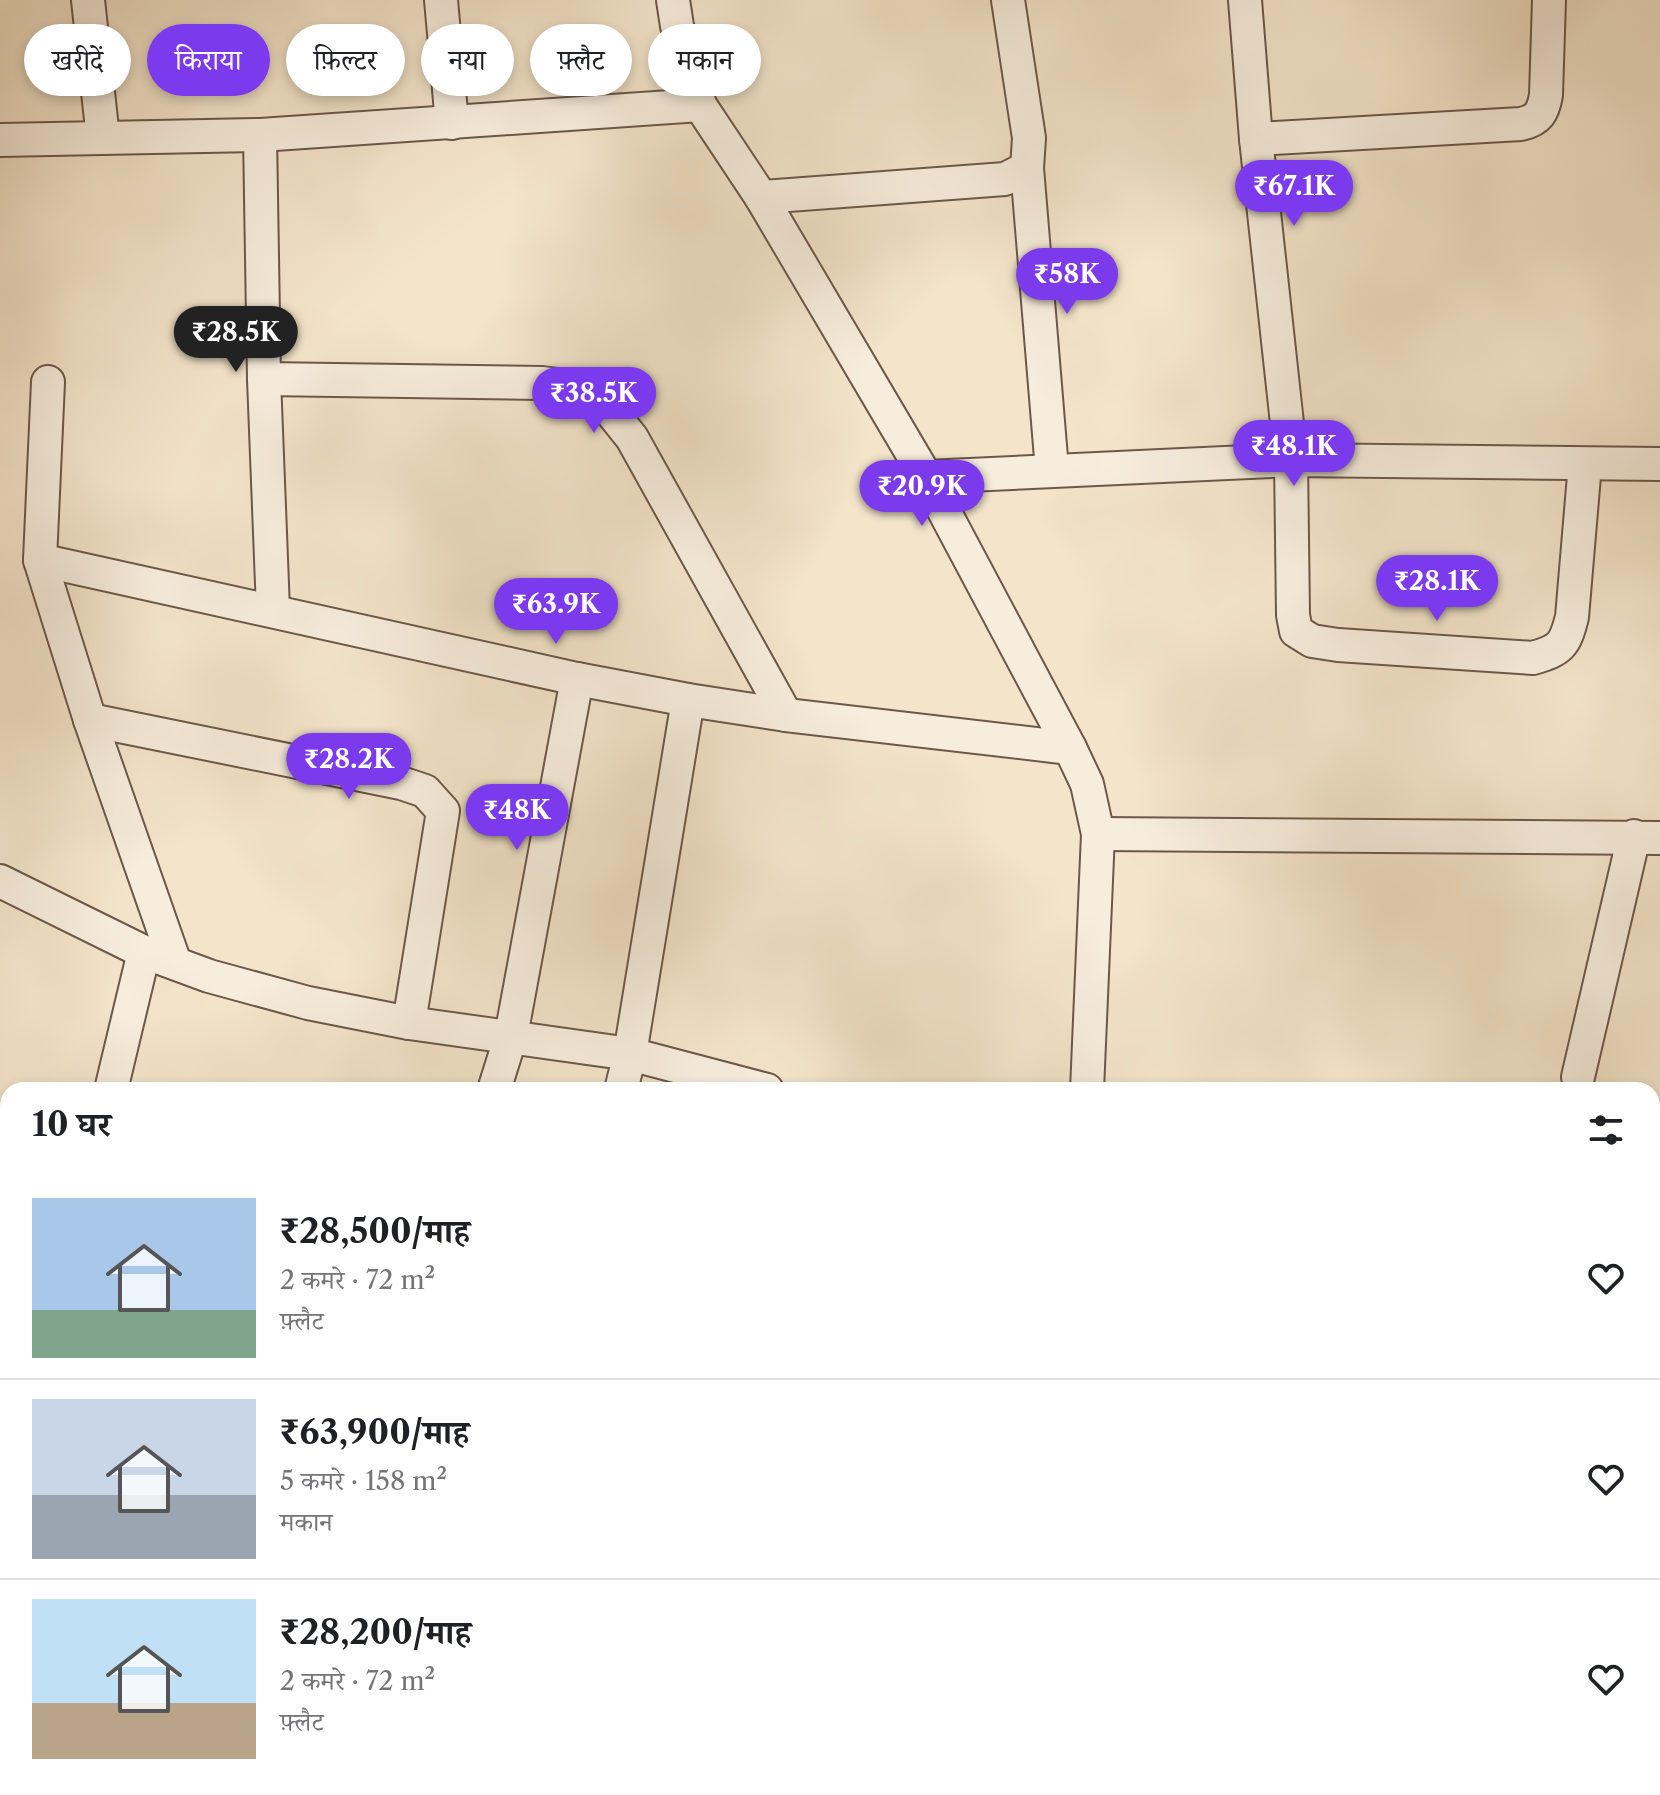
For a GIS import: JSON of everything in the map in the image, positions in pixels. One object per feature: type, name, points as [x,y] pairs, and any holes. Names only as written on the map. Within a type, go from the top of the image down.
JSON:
[{"type":"street","points":[[88,0],[103,138]]},
{"type":"street","points":[[441,0],[452,123]]},
{"type":"street","points":[[673,0],[677,26],[700,105],[761,197],[926,477],[1087,784],[1098,834],[1087,1082]]},
{"type":"street","points":[[1008,0],[1029,138],[1027,168],[1052,470]]},
{"type":"street","points":[[1245,0],[1256,139],[1291,460],[1293,615],[1296,631],[1312,641],[1338,645],[1533,658],[1553,652],[1567,639],[1572,617],[1585,464]]},
{"type":"street","points":[[1256,139],[1535,121],[1543,110],[1546,95],[1549,0]]},
{"type":"street","points":[[0,140],[260,135],[700,105]]},
{"type":"street","points":[[260,135],[264,379],[273,610]]},
{"type":"street","points":[[761,197],[1005,179],[1027,168]]},
{"type":"street","points":[[264,379],[542,383],[574,387],[608,408],[632,438],[786,715]]},
{"type":"street","points":[[48,382],[40,560],[90,720],[175,963]]},
{"type":"street","points":[[926,477],[1291,460],[1660,464]]},
{"type":"street","points":[[40,560],[577,679],[688,700],[786,715],[1070,748]]},
{"type":"street","points":[[497,1082],[511,1036],[577,679]]},
{"type":"street","points":[[623,1082],[688,700]]},
{"type":"street","points":[[90,720],[401,783],[425,791],[443,811],[409,1023]]},
{"type":"street","points":[[1098,834],[1647,837],[1578,1077]]},
{"type":"street","points":[[0,881],[144,952],[209,976],[308,1003],[409,1023],[630,1054],[737,1082]]},
{"type":"street","points":[[113,1082],[144,952]]}]
